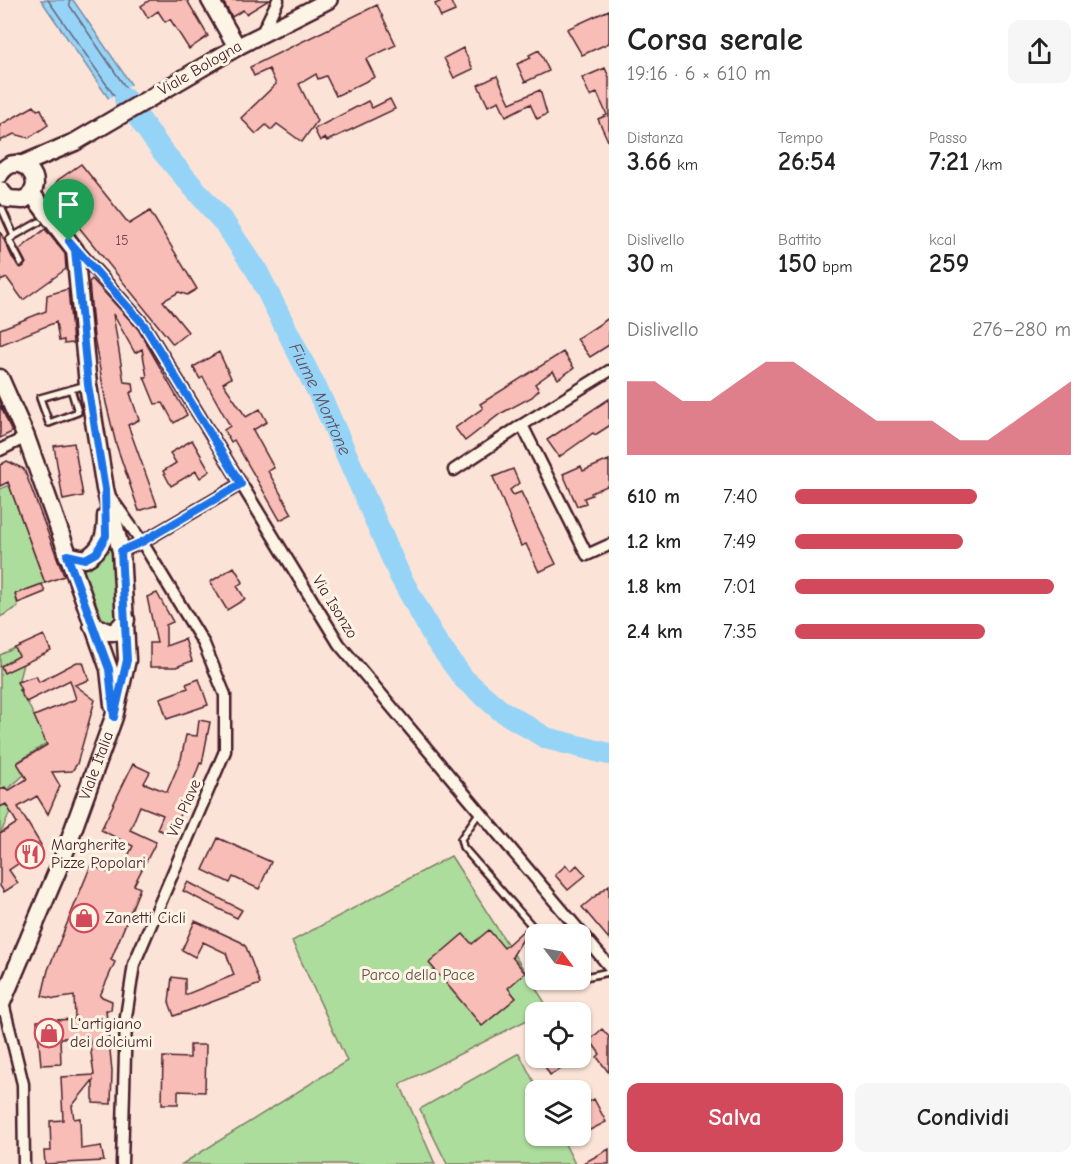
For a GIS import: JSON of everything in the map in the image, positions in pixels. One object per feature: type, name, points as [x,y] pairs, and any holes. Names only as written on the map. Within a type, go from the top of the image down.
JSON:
[{"type":"main road","points":[[210,0],[237,47]]},
{"type":"main road","name":"Viale Bologna","points":[[0,174],[6,167],[21,164],[79,139],[262,33],[329,0]]},
{"type":"main road","name":"Viale Bologna","points":[[35,194],[52,163],[79,139]]},
{"type":"main road","points":[[0,159],[21,164]]},
{"type":"main road","name":"Viale Italia","points":[[1,1005],[62,860],[114,717],[127,660],[121,551],[105,489],[88,385],[75,250],[35,194],[34,173],[21,164]]},
{"type":"main road","points":[[3,202],[19,201],[35,194]]},
{"type":"main road","points":[[0,378],[26,437],[109,669],[114,717]]},
{"type":"main road","points":[[67,555],[85,559],[96,553],[106,536],[105,489]]},
{"type":"main road","points":[[92,625],[108,632],[115,632],[126,620]]},
{"type":"street","points":[[262,33],[278,0]]},
{"type":"street","name":"Via Isonzo","points":[[69,241],[144,325],[339,644],[609,966]]},
{"type":"street","points":[[454,470],[609,371]]},
{"type":"street","points":[[522,425],[586,555],[609,545]]},
{"type":"street","points":[[0,450],[26,437]]},
{"type":"street","points":[[121,551],[142,542],[241,484]]},
{"type":"street","name":"Via Piave","points":[[105,489],[142,542],[204,644],[225,695],[225,751],[134,963],[126,1017],[122,1164]]},
{"type":"street","points":[[1,1005],[23,1083],[24,1164]]},
{"type":"lane","points":[[3,202],[14,236]]},
{"type":"lane","points":[[21,263],[9,240],[39,222]]},
{"type":"lane","points":[[71,389],[78,412],[50,423],[40,398],[71,389],[88,385]]},
{"type":"lane","points":[[479,813],[461,839],[463,848],[530,924]]},
{"type":"lane","points":[[591,976],[609,972]]},
{"type":"green space","points":[[9,485],[45,583],[15,594],[18,607],[0,617],[0,489]]},
{"type":"green space","points":[[109,538],[118,591],[117,618],[111,622],[102,618],[80,564],[104,554]]},
{"type":"green space","points":[[15,648],[23,664],[18,683],[47,743],[18,762],[24,775],[1,795],[10,812],[0,835],[0,655]]},
{"type":"green space","name":"Parco della Pace","points":[[451,856],[525,972],[525,990],[537,990],[545,1002],[525,1002],[525,1021],[400,1084],[435,1164],[182,1164],[347,1061],[292,941]]},
{"type":"green space","points":[[519,1053],[533,1080],[525,1080],[525,1146],[566,1146],[575,1164],[447,1164],[420,1109]]},
{"type":"water","points":[[41,0],[73,0],[153,116],[131,131]]},
{"type":"pier","points":[[134,83],[156,116],[129,133],[106,100]]},
{"type":"building","points":[[150,0],[187,0],[208,36],[189,49],[170,19],[165,22],[158,11],[148,18],[141,6]]},
{"type":"building","points":[[222,0],[269,0],[246,14],[243,10],[232,17]]},
{"type":"building","points":[[450,0],[455,11],[441,17],[435,4]]},
{"type":"building","points":[[377,5],[396,45],[366,59],[375,77],[336,96],[326,76],[318,79],[316,74],[299,84],[317,121],[302,142],[277,124],[271,130],[266,125],[256,134],[241,118],[276,84],[269,69],[254,76],[250,67]]},
{"type":"building","points":[[609,10],[609,43],[582,55],[567,29]]},
{"type":"building","points":[[463,48],[473,69],[454,78],[444,58]]},
{"type":"building","points":[[539,50],[549,71],[525,82],[517,64],[531,58],[529,55]]},
{"type":"building","points":[[605,68],[609,77],[609,143],[598,119],[607,115],[597,93],[590,96],[582,78]]},
{"type":"building","points":[[497,76],[510,103],[540,90],[547,114],[537,119],[530,104],[506,116],[499,101],[488,106],[478,85]]},
{"type":"building","points":[[390,99],[395,109],[327,141],[325,138],[320,141],[314,129],[368,101],[372,108]]},
{"type":"building","points":[[34,106],[37,110],[41,109],[48,125],[29,138],[14,134],[0,141],[0,125]]},
{"type":"building","points":[[81,164],[129,224],[150,211],[197,289],[187,295],[179,292],[163,301],[188,332],[173,344],[53,195],[54,186],[58,180]]},
{"type":"building","points":[[45,229],[65,254],[66,269],[23,300],[7,278],[0,281],[0,231],[12,257],[21,268],[26,263],[19,250]]},
{"type":"building","points":[[92,279],[138,329],[187,415],[174,423],[163,403],[155,404],[144,377],[147,377],[142,349],[135,353],[113,314],[124,382],[133,383],[134,391],[130,393],[139,420],[128,425],[157,505],[139,511],[116,444],[106,403],[94,337],[89,282]]},
{"type":"building","points":[[68,289],[73,343],[64,344],[64,340],[59,341],[56,322],[0,345],[0,329],[46,311],[47,295]]},
{"type":"building","points":[[609,318],[609,345],[590,357],[577,339]]},
{"type":"building","points":[[219,352],[231,378],[223,383],[246,417],[260,409],[267,422],[253,430],[274,468],[268,471],[292,514],[280,520],[234,440],[231,442],[224,430],[230,426],[203,377],[200,379],[193,367]]},
{"type":"building","points":[[563,352],[574,368],[558,379],[553,371],[535,384],[539,390],[532,397],[500,414],[465,441],[455,428],[483,408],[480,404]]},
{"type":"building","points":[[609,399],[609,426],[595,435],[593,433],[559,457],[547,440]]},
{"type":"building","points":[[0,405],[12,432],[0,438]]},
{"type":"building","points":[[192,440],[210,471],[200,478],[196,471],[171,486],[163,471],[176,463],[170,453]]},
{"type":"building","points":[[74,443],[83,496],[63,500],[54,446]]},
{"type":"building","points":[[609,460],[609,485],[591,493],[592,495],[584,498],[586,503],[577,506],[563,474],[581,466],[583,471]]},
{"type":"building","points":[[7,461],[24,469],[64,576],[45,583],[8,482],[0,486],[0,465]]},
{"type":"building","points":[[513,469],[519,483],[510,490],[513,495],[521,492],[556,564],[539,572],[526,544],[521,546],[493,477]]},
{"type":"building","points":[[234,567],[243,582],[237,586],[245,599],[227,610],[210,582]]},
{"type":"building","points":[[42,584],[45,592],[18,603],[15,594]]},
{"type":"building","points":[[157,593],[173,622],[166,625],[166,646],[185,639],[192,661],[176,667],[150,667],[150,643],[157,643],[147,597]]},
{"type":"building","points":[[44,635],[51,651],[4,673],[1,666],[19,656],[15,648]]},
{"type":"building","points":[[77,662],[83,662],[89,680],[75,685],[95,700],[77,764],[72,771],[52,772],[60,786],[48,814],[37,796],[18,807],[41,845],[37,851],[9,870],[18,883],[4,892],[0,886],[0,834],[17,823],[6,804],[0,807],[0,790],[5,787],[8,791],[27,779],[17,763],[47,745],[34,716],[76,699],[70,680],[26,702],[17,682],[36,676],[39,682]]},
{"type":"building","points":[[199,679],[208,705],[167,719],[160,698],[188,688],[186,684]]},
{"type":"building","points":[[199,720],[210,722],[202,764],[200,763],[183,809],[169,834],[157,829],[163,815],[140,806],[130,830],[156,842],[134,885],[140,888],[111,960],[115,962],[100,996],[112,1001],[111,1010],[106,1010],[112,1071],[111,1104],[93,1103],[93,1080],[72,1106],[74,1119],[80,1118],[81,1149],[101,1146],[104,1161],[45,1164],[44,1151],[51,1151],[50,1121],[63,1120],[61,1077],[94,1075],[89,1037],[60,1038],[61,1064],[41,1065],[37,1021],[75,1019],[74,996],[55,999],[42,996],[48,970],[91,865],[112,874],[119,862],[124,864],[133,846],[101,830],[133,764],[150,772],[144,783],[167,792],[181,759],[186,735],[197,736]]},
{"type":"building","points":[[218,838],[271,862],[259,889],[233,877],[230,883],[203,870]]},
{"type":"building","points":[[566,865],[571,871],[577,865],[586,875],[568,890],[555,875]]},
{"type":"building","points":[[188,882],[242,910],[237,918],[183,891]]},
{"type":"building","points":[[609,885],[609,939],[582,907]]},
{"type":"building","points":[[195,921],[241,942],[246,947],[260,984],[174,1016],[169,1002],[172,977],[185,979],[185,995],[234,975],[226,953],[203,942],[195,957],[182,950]]},
{"type":"building","points":[[525,929],[525,936],[512,957],[525,973],[508,988],[516,998],[482,1026],[429,963],[463,934],[472,944],[489,930],[504,948]]},
{"type":"building","points":[[602,1029],[609,1037],[609,1073],[597,1057],[600,1054],[591,1039]]},
{"type":"building","points":[[190,1045],[206,1045],[205,1092],[178,1091],[178,1104],[162,1104],[163,1057],[190,1058]]},
{"type":"building","points":[[546,1068],[563,1068],[550,1075]]},
{"type":"building","points":[[594,1099],[606,1122],[591,1130],[591,1101]]},
{"type":"building","points":[[609,1149],[609,1164],[582,1164]]},
{"type":"waterway","name":"Fiume Montone","points":[[125,99],[163,152],[225,224],[257,271],[324,404],[400,576],[436,641],[464,679],[500,710],[546,738],[609,754]]},
{"type":"place","name":"Margherite Pizze Popolari","points":[[30,854]]},
{"type":"place","name":"Zanetti Cicli","points":[[84,918]]},
{"type":"place","name":"L'artigiano dei dolciumi","points":[[49,1033]]},
{"type":"route","points":[[69,241],[144,325],[241,484],[142,542],[121,551],[127,660],[114,717],[109,669],[67,555],[85,559],[96,553],[106,536],[105,489],[88,385],[75,250],[69,241]]}]
